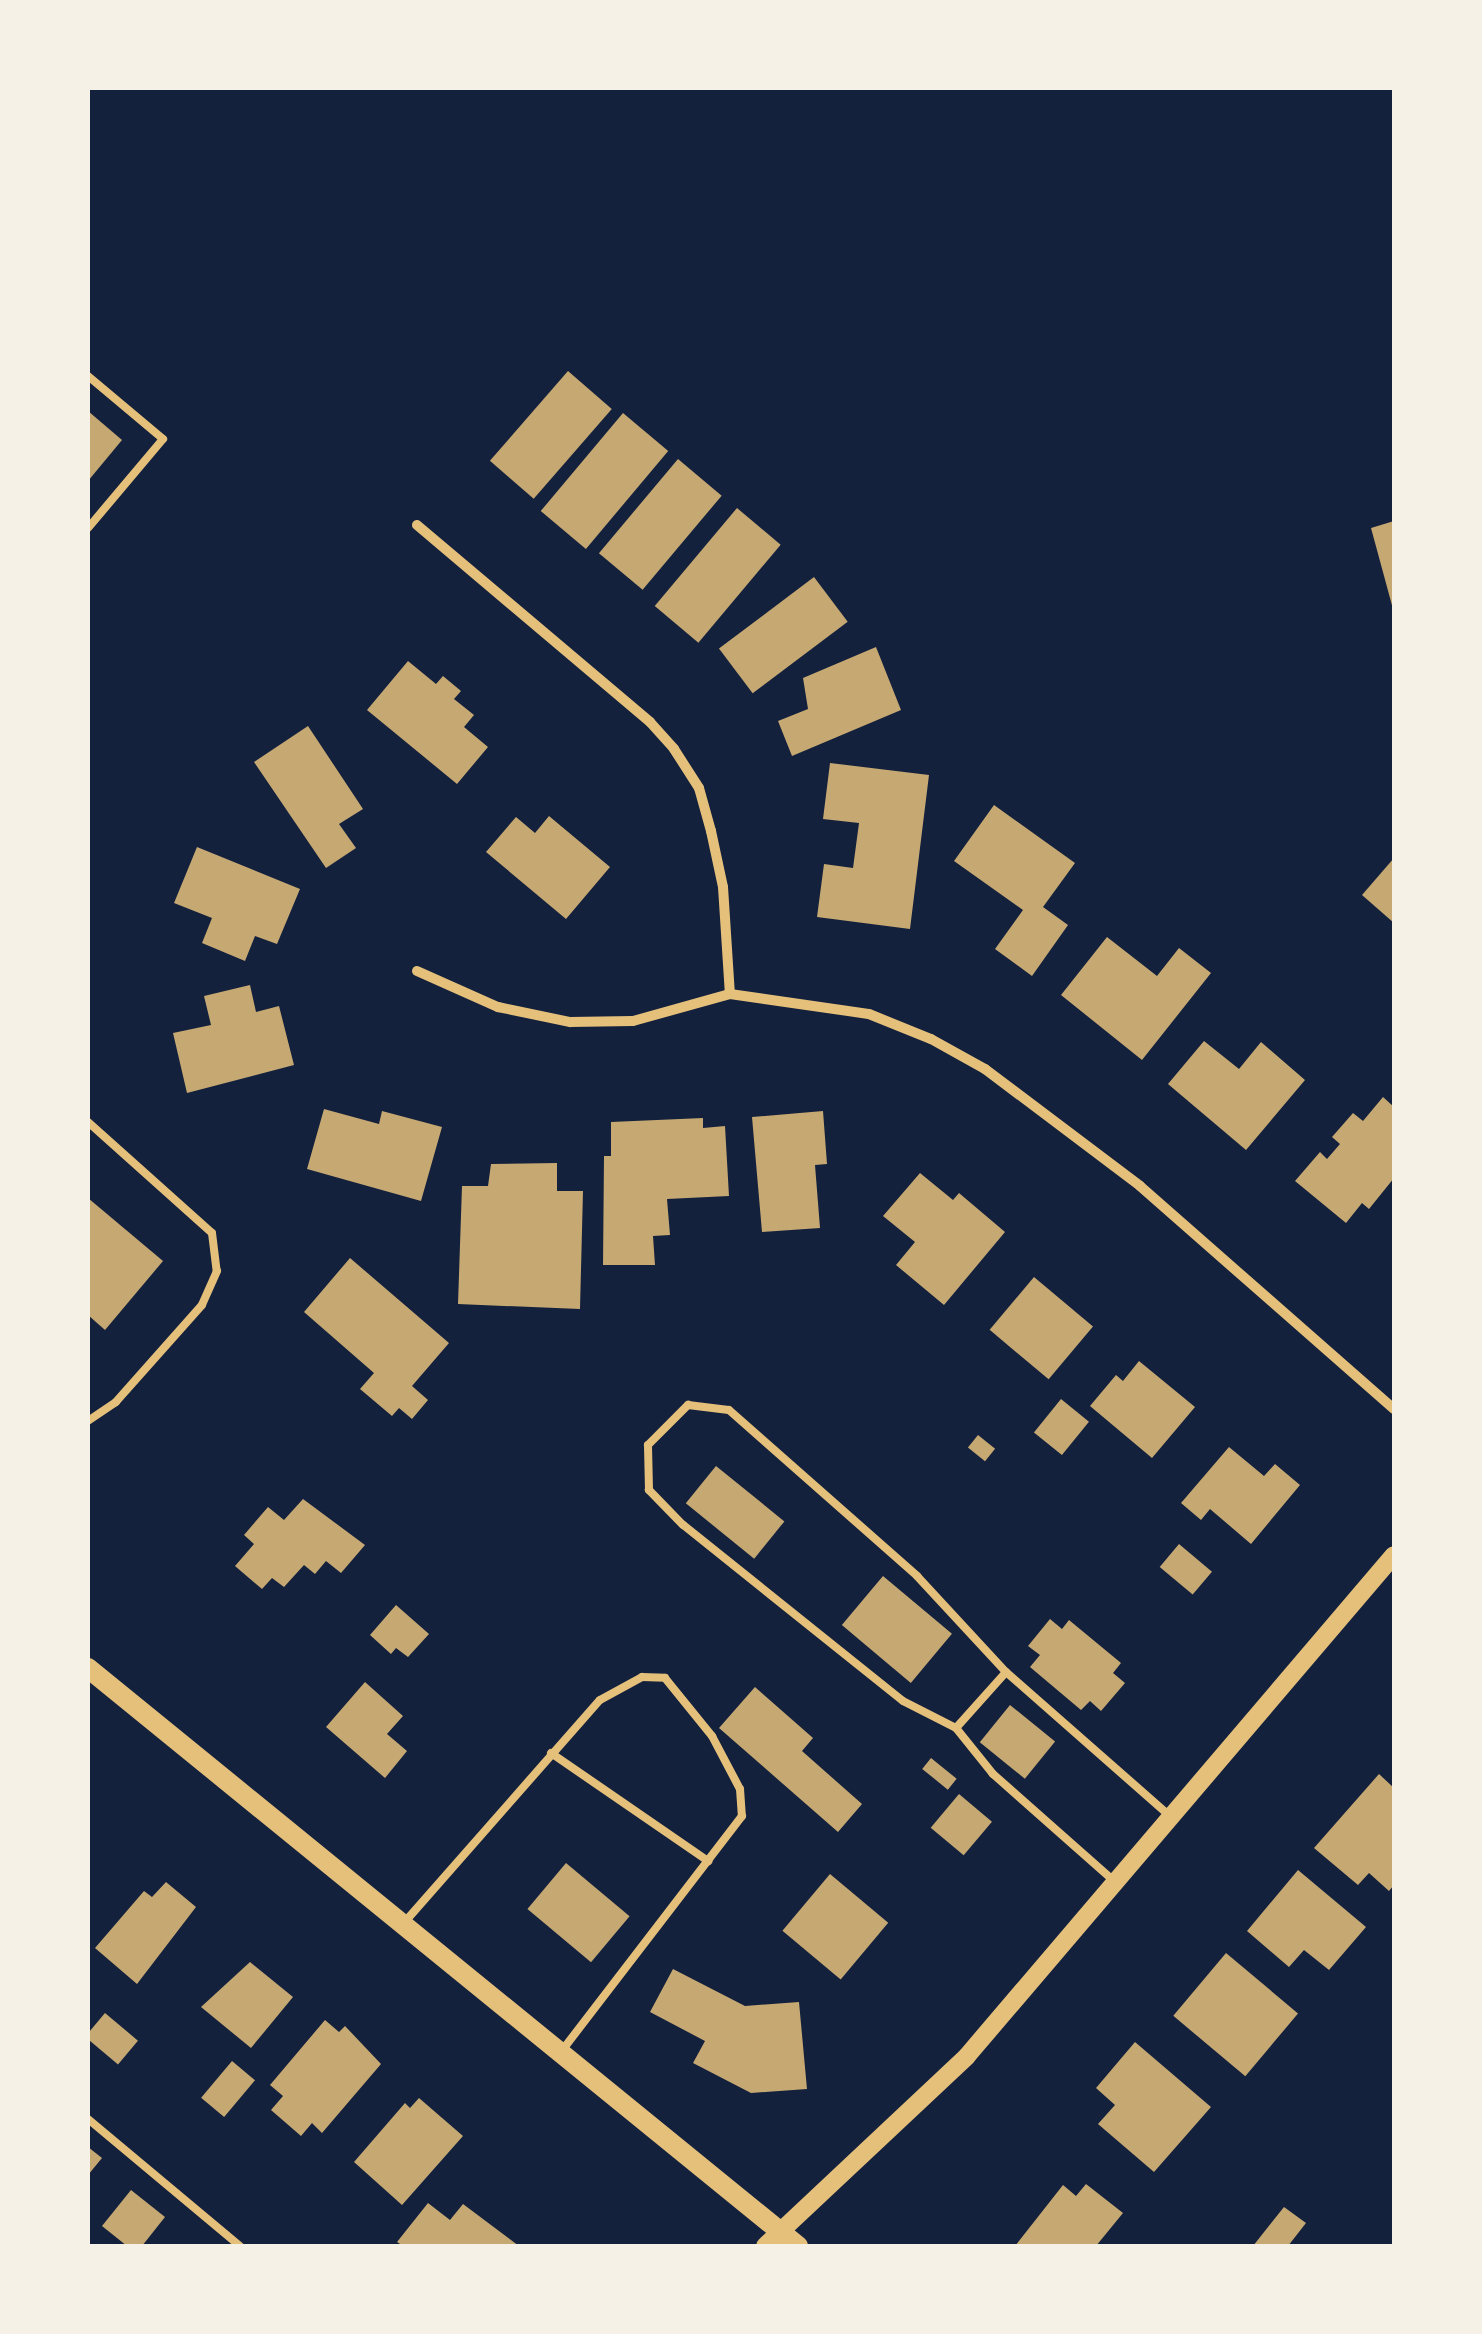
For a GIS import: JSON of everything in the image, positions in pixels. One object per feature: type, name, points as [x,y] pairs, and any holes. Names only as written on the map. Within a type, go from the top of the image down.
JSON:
[{"type":"main road","points":[[88,1668],[560,2052],[773,2239],[798,2246]]},
{"type":"street","points":[[417,525],[650,722],[674,749],[699,788],[711,831],[723,888],[730,994]]},
{"type":"street","points":[[417,971],[498,1007],[570,1022],[633,1022],[730,994],[869,1014],[985,1069],[1140,1186],[1394,1409]]},
{"type":"street","points":[[773,2239],[968,2056],[1394,1555]]},
{"type":"lane","points":[[88,376],[163,439],[88,528]]},
{"type":"lane","points":[[88,1122],[212,1233],[217,1271],[202,1305],[116,1402],[88,1421]]},
{"type":"lane","points":[[1115,1882],[993,1774],[956,1728],[903,1701],[683,1525],[649,1490],[648,1445],[688,1405],[729,1410],[917,1576],[1006,1672],[1171,1817]]},
{"type":"lane","points":[[956,1728],[1006,1672]]},
{"type":"lane","points":[[402,1924],[551,1753],[620,1684],[665,1678],[712,1736],[740,1789],[742,1816],[560,2052]]},
{"type":"lane","points":[[551,1753],[708,1861]]},
{"type":"lane","points":[[88,2119],[240,2246]]},
{"type":"building","points":[[568,371],[612,409],[534,499],[490,461]]},
{"type":"building","points":[[88,411],[122,440],[88,481]]},
{"type":"building","points":[[623,413],[668,451],[586,549],[541,511]]},
{"type":"building","points":[[678,459],[722,496],[643,590],[599,553]]},
{"type":"building","points":[[737,508],[781,545],[698,643],[655,606]]},
{"type":"building","points":[[1394,521],[1394,609],[1393,609],[1371,528]]},
{"type":"building","points":[[814,577],[848,622],[753,693],[719,649]]},
{"type":"building","points":[[876,647],[901,710],[792,756],[778,721],[808,709],[803,678]]},
{"type":"building","points":[[408,661],[436,684],[443,676],[461,691],[454,699],[474,715],[464,727],[488,747],[457,784],[367,710]]},
{"type":"building","points":[[308,726],[363,809],[339,824],[356,848],[326,868],[254,762]]},
{"type":"building","points":[[830,763],[929,775],[910,929],[817,917],[824,864],[853,868],[859,823],[823,819]]},
{"type":"building","points":[[994,805],[1075,863],[1043,907],[1068,925],[1032,976],[995,949],[1023,910],[954,861]]},
{"type":"building","points":[[549,816],[610,867],[566,919],[486,852],[516,817],[535,833]]},
{"type":"building","points":[[197,847],[300,889],[277,944],[255,936],[245,961],[202,943],[212,918],[174,903]]},
{"type":"building","points":[[1394,858],[1394,923],[1362,895]]},
{"type":"building","points":[[1107,937],[1157,976],[1179,948],[1211,973],[1142,1060],[1061,995]]},
{"type":"building","points":[[250,985],[256,1012],[279,1006],[294,1065],[187,1093],[173,1033],[211,1025],[204,996]]},
{"type":"building","points":[[1204,1041],[1239,1069],[1261,1042],[1305,1080],[1246,1150],[1168,1084]]},
{"type":"building","points":[[1383,1097],[1394,1107],[1394,1178],[1369,1209],[1362,1203],[1346,1223],[1295,1181],[1320,1152],[1327,1159],[1340,1144],[1332,1137],[1353,1113],[1363,1121]]},
{"type":"building","points":[[324,1109],[379,1124],[382,1111],[442,1127],[421,1201],[307,1169]]},
{"type":"building","points":[[823,1111],[827,1164],[815,1165],[820,1228],[762,1232],[752,1117]]},
{"type":"building","points":[[703,1118],[703,1128],[725,1126],[729,1196],[667,1199],[670,1235],[653,1236],[655,1265],[603,1265],[604,1156],[611,1156],[611,1122]]},
{"type":"building","points":[[557,1163],[557,1191],[583,1191],[580,1309],[458,1304],[462,1186],[488,1186],[491,1164]]},
{"type":"building","points":[[920,1173],[953,1200],[959,1193],[1005,1232],[944,1305],[896,1265],[915,1242],[883,1216]]},
{"type":"building","points":[[88,1198],[163,1261],[105,1330],[88,1315]]},
{"type":"building","points":[[350,1258],[449,1343],[412,1386],[428,1400],[412,1419],[399,1408],[392,1416],[360,1389],[374,1373],[304,1312]]},
{"type":"building","points":[[1034,1277],[1093,1326],[1049,1379],[990,1330]]},
{"type":"building","points":[[1139,1361],[1195,1407],[1152,1458],[1090,1406],[1116,1375],[1123,1381]]},
{"type":"building","points":[[1061,1399],[1089,1422],[1062,1455],[1034,1432]]},
{"type":"building","points":[[978,1435],[995,1449],[985,1461],[968,1447]]},
{"type":"building","points":[[1229,1447],[1264,1476],[1275,1464],[1300,1485],[1251,1544],[1210,1509],[1201,1520],[1181,1503]]},
{"type":"building","points":[[716,1466],[784,1521],[754,1559],[686,1503]]},
{"type":"building","points":[[303,1499],[365,1545],[341,1573],[326,1561],[315,1574],[304,1565],[284,1587],[272,1578],[262,1589],[235,1566],[254,1544],[244,1535],[268,1507],[284,1520]]},
{"type":"building","points":[[1179,1544],[1212,1572],[1193,1595],[1160,1567]]},
{"type":"building","points":[[883,1576],[952,1634],[911,1683],[842,1625]]},
{"type":"building","points":[[396,1605],[429,1634],[408,1657],[396,1648],[391,1654],[370,1635]]},
{"type":"building","points":[[1050,1619],[1062,1629],[1069,1620],[1121,1663],[1113,1673],[1125,1683],[1101,1711],[1090,1701],[1081,1710],[1030,1667],[1040,1655],[1028,1646]]},
{"type":"building","points":[[365,1682],[403,1716],[387,1734],[407,1751],[385,1778],[326,1727]]},
{"type":"building","points":[[755,1687],[813,1738],[802,1751],[862,1804],[838,1832],[719,1728]]},
{"type":"building","points":[[1010,1705],[1055,1742],[1025,1779],[980,1742]]},
{"type":"building","points":[[931,1758],[957,1779],[948,1790],[922,1769]]},
{"type":"building","points":[[1379,1774],[1394,1788],[1394,1885],[1389,1891],[1369,1873],[1358,1885],[1314,1848]]},
{"type":"building","points":[[959,1794],[992,1822],[964,1855],[931,1828]]},
{"type":"building","points":[[566,1863],[630,1916],[591,1962],[527,1909]]},
{"type":"building","points":[[1298,1870],[1366,1927],[1329,1970],[1304,1950],[1289,1967],[1247,1931]]},
{"type":"building","points":[[830,1874],[888,1923],[841,1980],[782,1931]]},
{"type":"building","points":[[166,1882],[196,1907],[137,1984],[95,1948],[144,1891],[152,1897]]},
{"type":"building","points":[[1226,1953],[1298,2013],[1245,2076],[1173,2016]]},
{"type":"building","points":[[250,1962],[293,1997],[251,2048],[201,2007]]},
{"type":"building","points":[[673,1969],[745,2006],[799,2002],[807,2089],[751,2093],[693,2063],[705,2041],[650,2012]]},
{"type":"building","points":[[105,2013],[138,2041],[118,2064],[88,2039],[88,2033]]},
{"type":"building","points":[[325,2020],[339,2032],[345,2026],[381,2064],[322,2133],[312,2123],[301,2136],[271,2110],[283,2096],[270,2085]]},
{"type":"building","points":[[1135,2042],[1211,2107],[1154,2172],[1098,2124],[1115,2105],[1096,2088]]},
{"type":"building","points":[[232,2061],[255,2080],[224,2117],[201,2098]]},
{"type":"building","points":[[419,2098],[463,2136],[402,2205],[354,2162],[405,2103],[410,2108]]},
{"type":"building","points":[[88,2147],[102,2158],[88,2175]]},
{"type":"building","points":[[1086,2184],[1123,2213],[1096,2246],[1015,2246],[1063,2185],[1076,2196]]},
{"type":"building","points":[[131,2190],[165,2217],[142,2246],[127,2246],[102,2226]]},
{"type":"building","points":[[428,2203],[450,2220],[463,2204],[519,2246],[403,2246],[397,2242]]},
{"type":"building","points":[[1284,2207],[1306,2223],[1288,2246],[1253,2246]]}]
